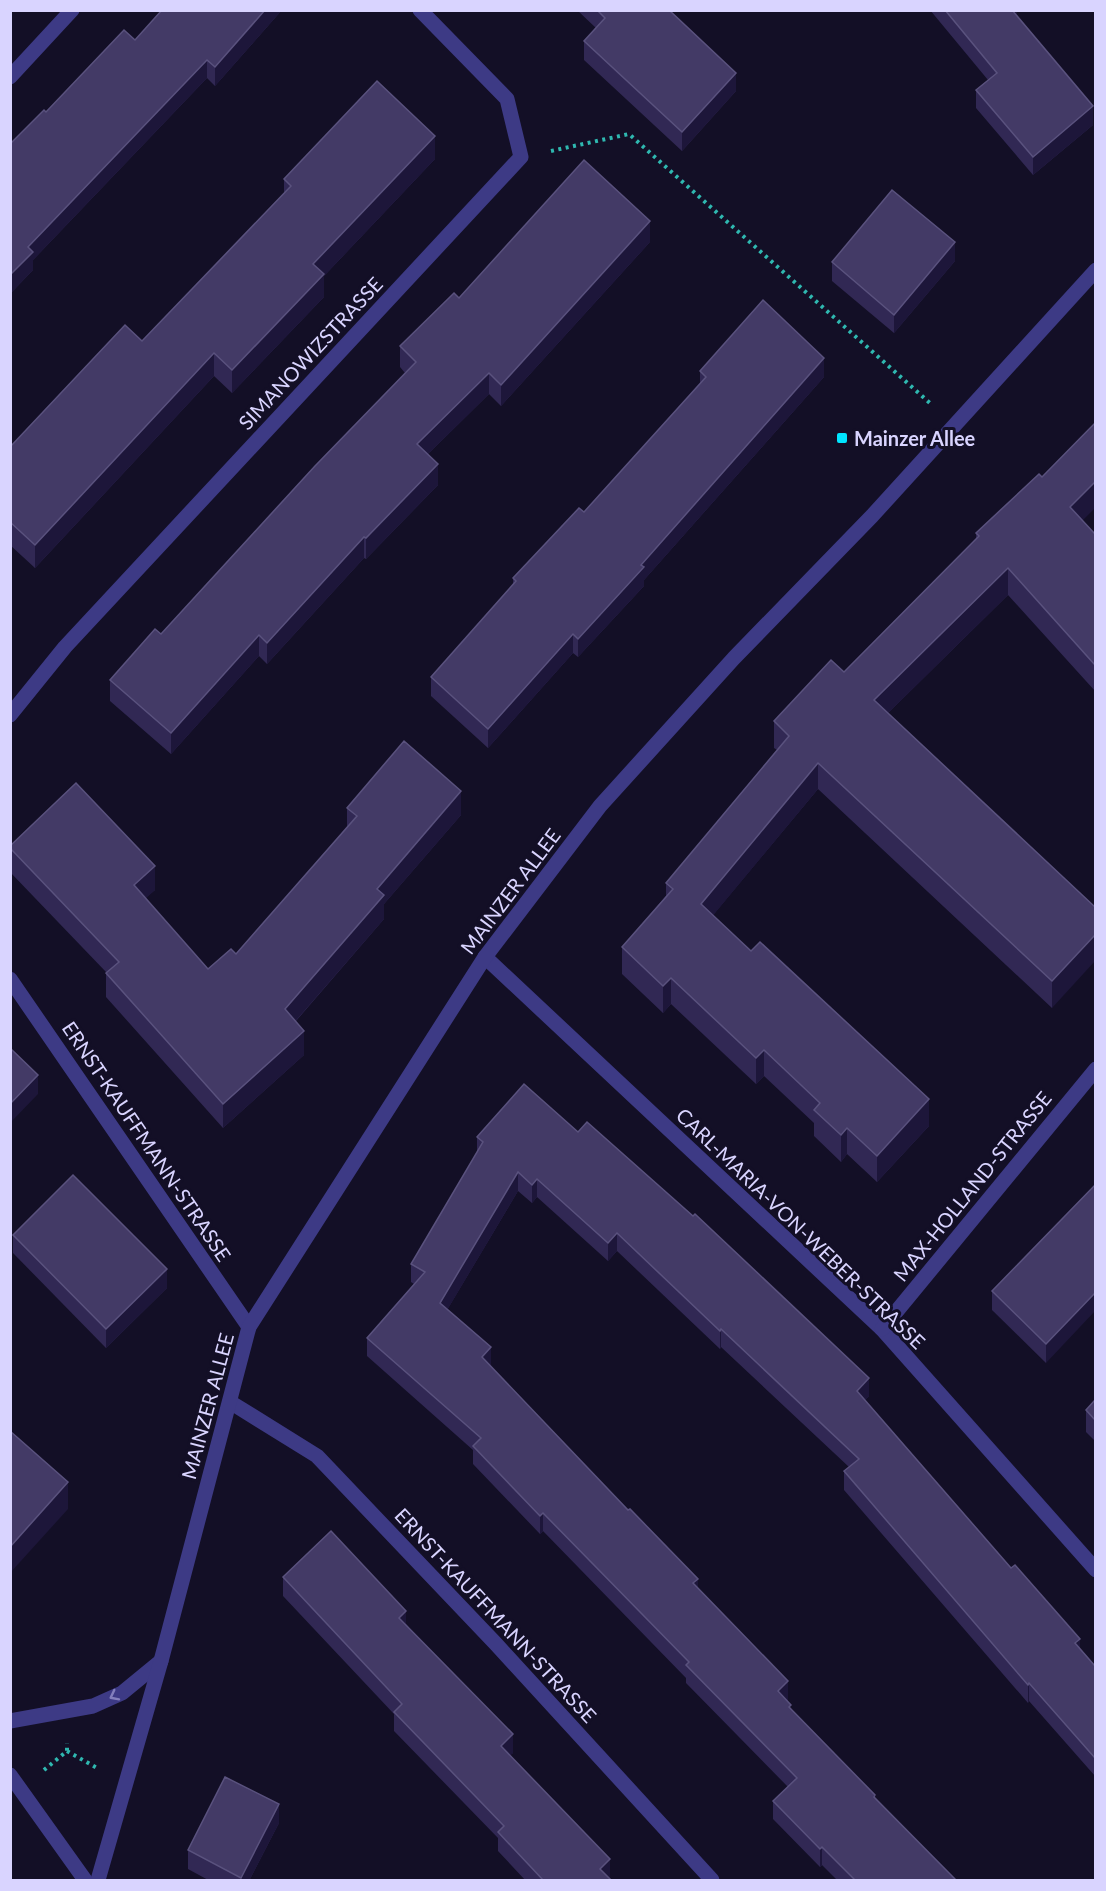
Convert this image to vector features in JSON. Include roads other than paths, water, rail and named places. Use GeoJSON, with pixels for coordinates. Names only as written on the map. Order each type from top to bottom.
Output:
{"type":"FeatureCollection","features":[{"type":"Feature","properties":{"kind":"street"},"geometry":{"type":"LineString","coordinates":[[10,77],[72,10]]}},
{"type":"Feature","properties":{"kind":"street","name":"SIMANOWIZSTRASSE"},"geometry":{"type":"LineString","coordinates":[[10,715],[65,647],[521,157],[507,99],[420,10]]}},
{"type":"Feature","properties":{"kind":"street","name":"MAINZER ALLEE"},"geometry":{"type":"LineString","coordinates":[[98,1881],[161,1661],[249,1327],[485,957],[600,806],[734,658],[872,516],[1095,270]]}},
{"type":"Feature","properties":{"kind":"street","name":"CARL-MARIA-VON-WEBER-STRASSE"},"geometry":{"type":"LineString","coordinates":[[485,957],[882,1329],[1095,1570]]}},
{"type":"Feature","properties":{"kind":"street","name":"ERNST-KAUFFMANN-STRASSE"},"geometry":{"type":"LineString","coordinates":[[10,980],[249,1327]]}},
{"type":"Feature","properties":{"kind":"street","name":"MAX-HOLLAND-STRASSE"},"geometry":{"type":"LineString","coordinates":[[882,1329],[1095,1069]]}},
{"type":"Feature","properties":{"kind":"street","name":"ERNST-KAUFFMANN-STRASSE"},"geometry":{"type":"LineString","coordinates":[[230,1402],[317,1456],[496,1644],[712,1881]]}},
{"type":"Feature","properties":{"kind":"street"},"geometry":{"type":"LineString","coordinates":[[10,1721],[93,1706],[122,1693],[161,1661]]}},
{"type":"Feature","properties":{"kind":"street"},"geometry":{"type":"LineString","coordinates":[[10,1775],[85,1881]]}},
{"type":"Feature","properties":{"kind":"place","name":"Mainzer Allee"},"geometry":{"type":"Point","coordinates":[842,438]}}]}
